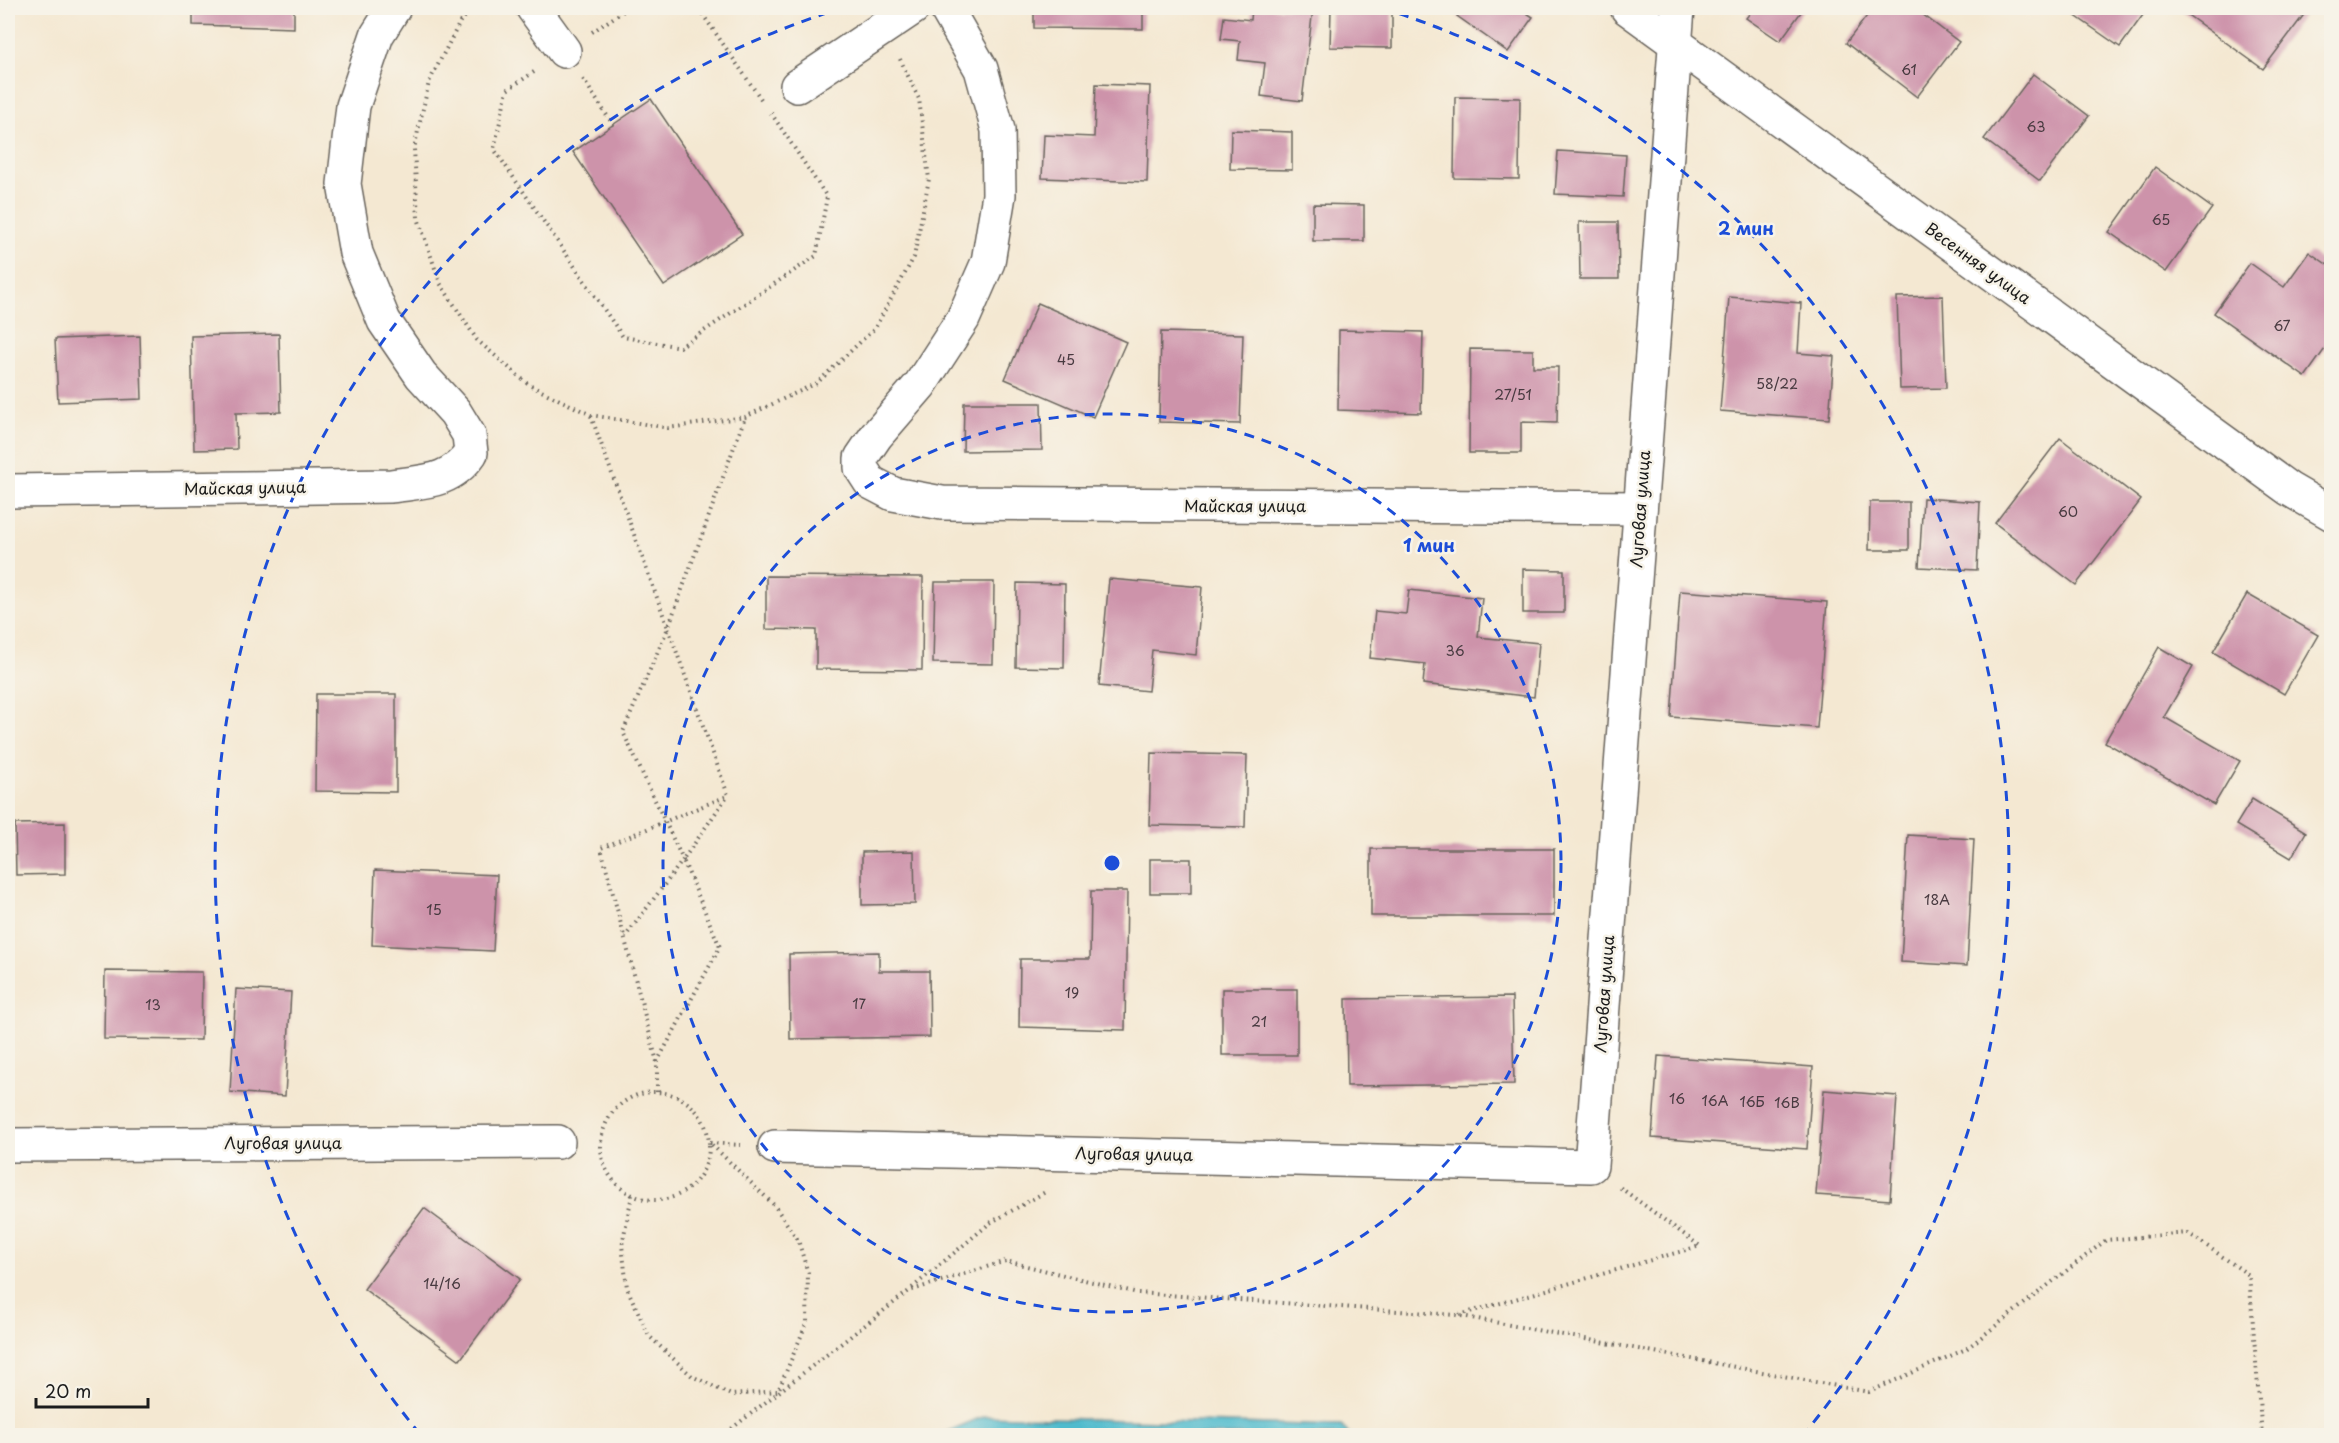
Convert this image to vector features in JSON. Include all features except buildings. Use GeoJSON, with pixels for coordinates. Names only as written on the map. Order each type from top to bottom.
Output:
{"type":"FeatureCollection","features":[{"type":"Feature","properties":{"kind":"street","name":"Майская улица"},"geometry":{"type":"LineString","coordinates":[[8,491],[391,486],[442,478],[462,466],[471,453],[469,435],[455,412],[421,375],[384,321],[356,253],[344,184],[353,106],[377,35],[394,8]]}},
{"type":"Feature","properties":{"kind":"street"},"geometry":{"type":"LineString","coordinates":[[533,8],[564,51]]}},
{"type":"Feature","properties":{"kind":"street"},"geometry":{"type":"LineString","coordinates":[[797,86],[913,8]]}},
{"type":"Feature","properties":{"kind":"street","name":"Майская улица"},"geometry":{"type":"LineString","coordinates":[[945,8],[981,69],[998,130],[999,195],[988,262],[963,319],[920,385],[861,458],[861,468],[870,482],[893,494],[942,503],[1641,508]]}},
{"type":"Feature","properties":{"kind":"street","name":"Весенняя улица"},"geometry":{"type":"LineString","coordinates":[[1627,8],[2289,489],[2331,514]]}},
{"type":"Feature","properties":{"kind":"street","name":"Луговая улица"},"geometry":{"type":"LineString","coordinates":[[775,1147],[1591,1166],[1678,8]]}},
{"type":"Feature","properties":{"kind":"street","name":"Луговая улица"},"geometry":{"type":"LineString","coordinates":[[8,1145],[558,1142]]}},
{"type":"Feature","properties":{"kind":"path"},"geometry":{"type":"LineString","coordinates":[[473,8],[460,22],[429,82],[414,149],[418,218],[440,283],[477,340],[529,385],[591,415],[668,428],[745,417],[817,382],[875,328],[914,257],[928,179],[919,99],[885,27]]}},
{"type":"Feature","properties":{"kind":"path"},"geometry":{"type":"LineString","coordinates":[[614,126],[564,51],[507,90],[494,149],[623,338],[680,347],[816,256],[827,198],[699,9],[693,8]]}},
{"type":"Feature","properties":{"kind":"path"},"geometry":{"type":"LineString","coordinates":[[591,415],[728,795]]}},
{"type":"Feature","properties":{"kind":"path"},"geometry":{"type":"LineString","coordinates":[[657,1062],[720,947],[683,860],[623,732],[668,628],[745,417]]}},
{"type":"Feature","properties":{"kind":"path"},"geometry":{"type":"LineString","coordinates":[[657,1092],[657,1062],[601,848],[728,795]]}},
{"type":"Feature","properties":{"kind":"path"},"geometry":{"type":"LineString","coordinates":[[625,937],[728,795]]}},
{"type":"Feature","properties":{"kind":"path"},"geometry":{"type":"LineString","coordinates":[[657,1092],[672,1095],[686,1102],[698,1113],[706,1127],[709,1143],[707,1161],[699,1178],[685,1191],[669,1198],[650,1200],[632,1196],[617,1185],[606,1170],[601,1152],[602,1133],[609,1116],[622,1102],[638,1094],[657,1092]]}},
{"type":"Feature","properties":{"kind":"path"},"geometry":{"type":"LineString","coordinates":[[709,1143],[774,1205],[798,1240],[808,1273],[807,1322],[778,1391]]}},
{"type":"Feature","properties":{"kind":"path"},"geometry":{"type":"LineString","coordinates":[[1456,1316],[1700,1246],[1591,1166]]}},
{"type":"Feature","properties":{"kind":"path"},"geometry":{"type":"LineString","coordinates":[[722,1436],[909,1291],[990,1223],[1051,1189]]}},
{"type":"Feature","properties":{"kind":"path"},"geometry":{"type":"LineString","coordinates":[[632,1196],[622,1245],[627,1288],[649,1336],[692,1376],[731,1395],[778,1391]]}},
{"type":"Feature","properties":{"kind":"path"},"geometry":{"type":"LineString","coordinates":[[909,1291],[1006,1262],[1138,1293],[1456,1316],[1869,1392],[1966,1349],[2106,1240],[2188,1233],[2249,1275],[2262,1436]]}},
{"type":"Feature","properties":{"kind":"water"},"geometry":{"type":"Polygon","coordinates":[[[984,1416],[1342,1426],[1350,1435],[939,1435],[984,1416]]]}}]}
